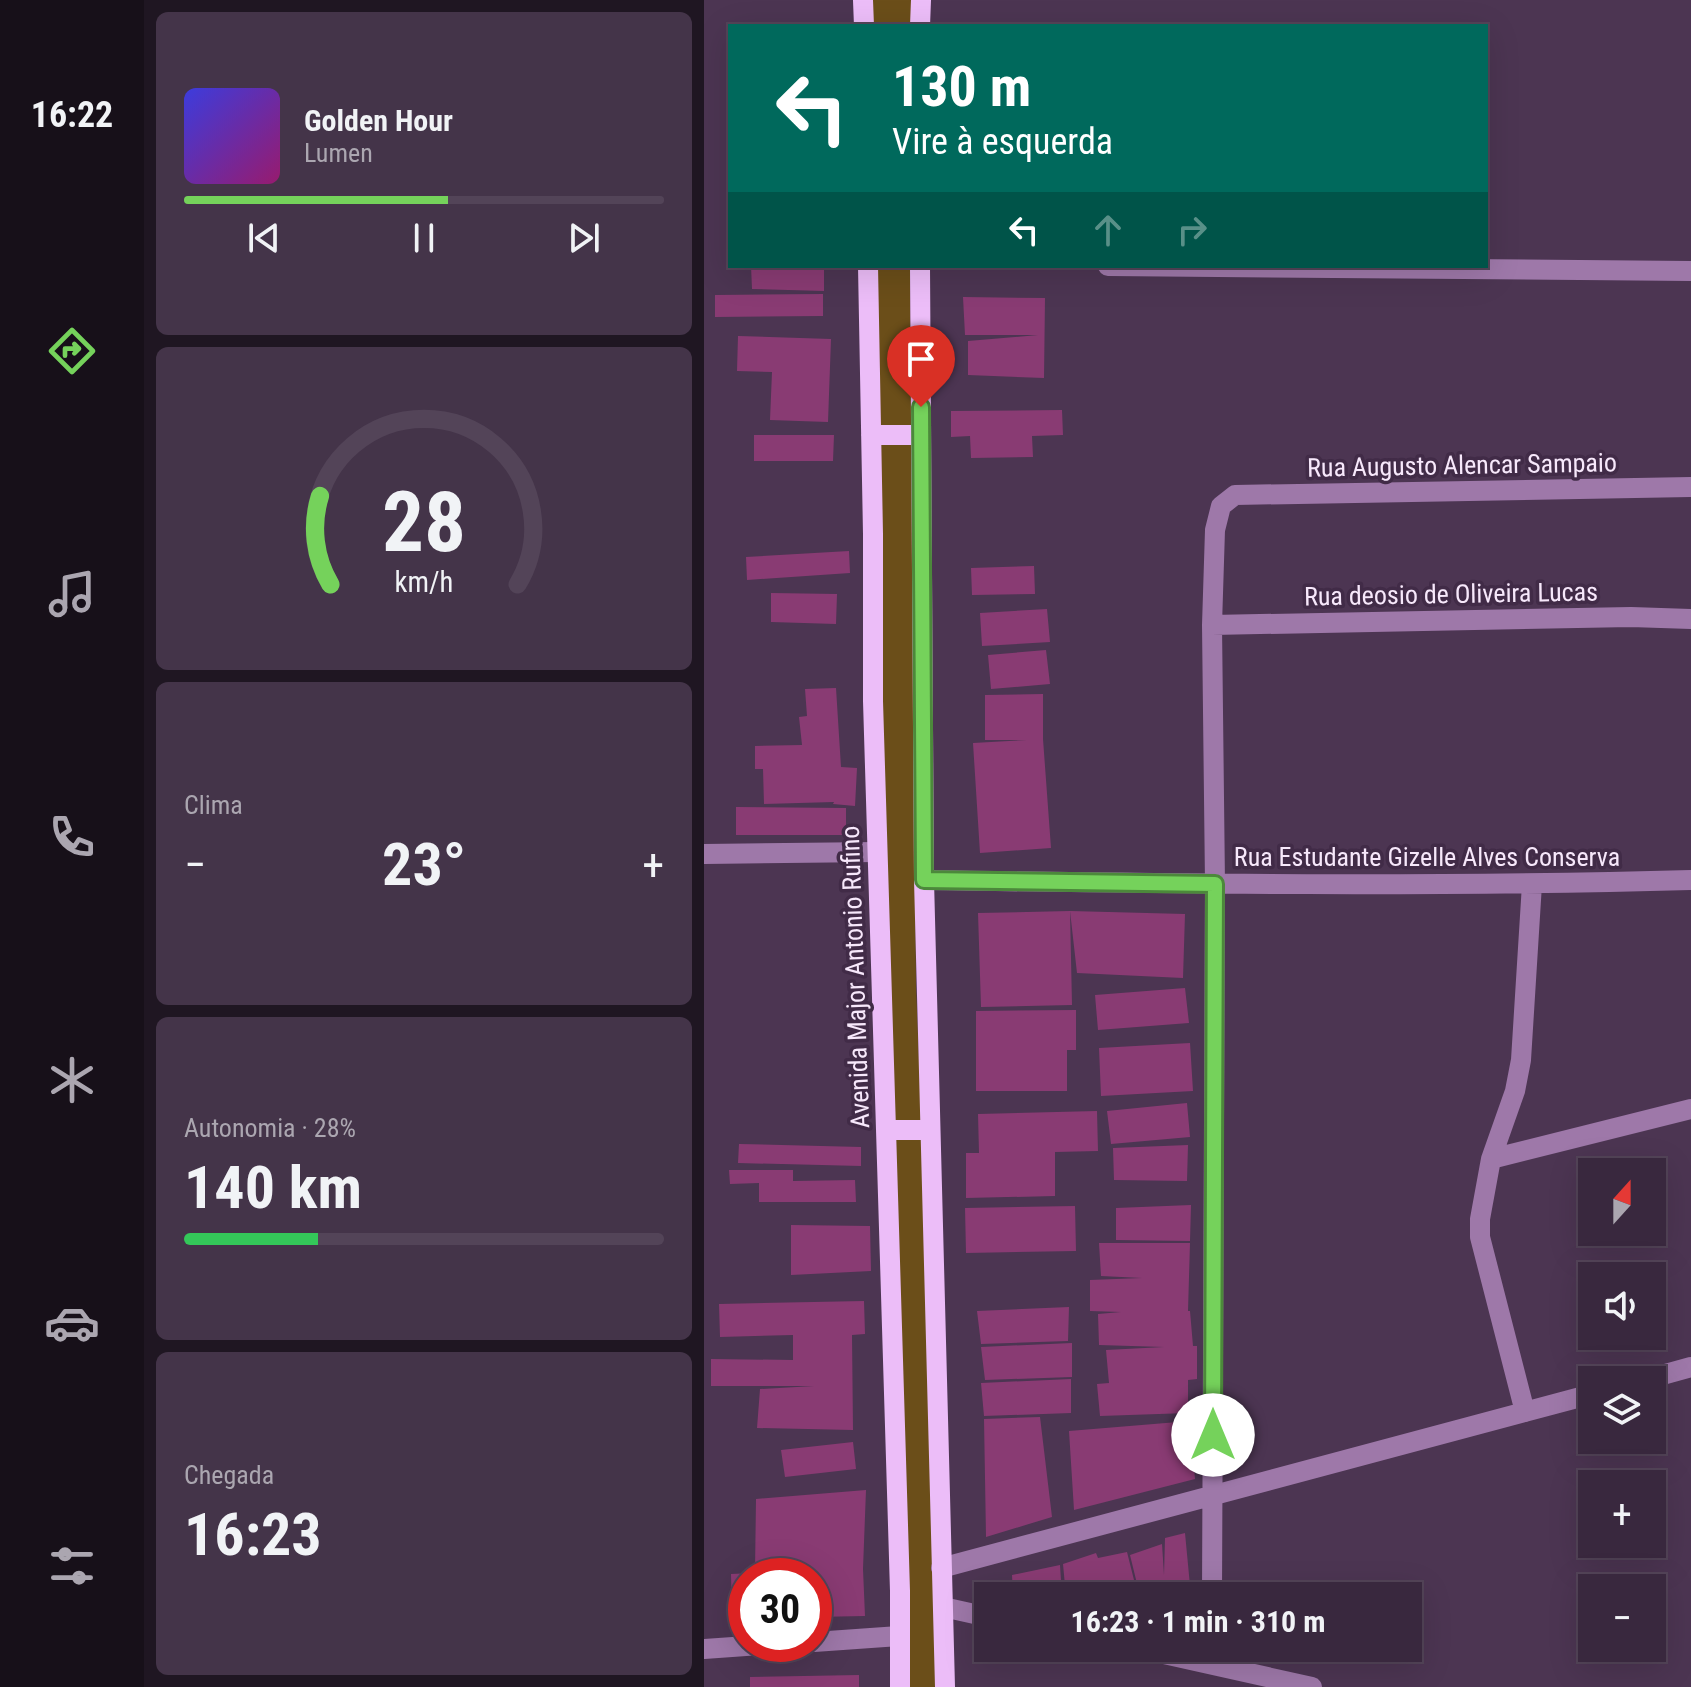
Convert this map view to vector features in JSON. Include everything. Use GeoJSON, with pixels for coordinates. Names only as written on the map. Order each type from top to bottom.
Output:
{"type":"FeatureCollection","features":[{"type":"Feature","properties":{"kind":"main road"},"geometry":{"type":"LineString","coordinates":[[863,0],[864,24]]}},
{"type":"Feature","properties":{"kind":"main road"},"geometry":{"type":"LineString","coordinates":[[920,24],[921,0]]}},
{"type":"Feature","properties":{"kind":"main road","name":"Avenida Major Antonio Rufino"},"geometry":{"type":"LineString","coordinates":[[868,268],[877,852],[900,1591],[900,1687]]}},
{"type":"Feature","properties":{"kind":"main road"},"geometry":{"type":"LineString","coordinates":[[920,268],[924,880],[945,1687]]}},
{"type":"Feature","properties":{"kind":"main road"},"geometry":{"type":"LineString","coordinates":[[871,435],[921,435]]}},
{"type":"Feature","properties":{"kind":"main road"},"geometry":{"type":"LineString","coordinates":[[886,1130],[930,1130]]}},
{"type":"Feature","properties":{"kind":"street"},"geometry":{"type":"LineString","coordinates":[[1341,268],[1691,271]]}},
{"type":"Feature","properties":{"kind":"street","name":"Rua Augusto Alencar Sampaio"},"geometry":{"type":"LineString","coordinates":[[1212,625],[1215,530],[1221,506],[1235,495],[1691,487]]}},
{"type":"Feature","properties":{"kind":"street","name":"Rua deosio de Oliveira Lucas"},"geometry":{"type":"LineString","coordinates":[[1212,625],[1631,617],[1691,619]]}},
{"type":"Feature","properties":{"kind":"street"},"geometry":{"type":"LineString","coordinates":[[1212,625],[1215,884],[1212,1582]]}},
{"type":"Feature","properties":{"kind":"street"},"geometry":{"type":"LineString","coordinates":[[704,854],[877,852]]}},
{"type":"Feature","properties":{"kind":"street","name":"Rua Estudante Gizelle Alves Conserva"},"geometry":{"type":"LineString","coordinates":[[924,880],[1215,884],[1532,884],[1691,880]]}},
{"type":"Feature","properties":{"kind":"street"},"geometry":{"type":"LineString","coordinates":[[1525,1412],[1480,1237],[1480,1219],[1491,1159],[1515,1091],[1521,1060],[1532,884]]}},
{"type":"Feature","properties":{"kind":"street"},"geometry":{"type":"LineString","coordinates":[[1491,1159],[1691,1109]]}},
{"type":"Feature","properties":{"kind":"street"},"geometry":{"type":"LineString","coordinates":[[1666,1374],[1691,1367]]}},
{"type":"Feature","properties":{"kind":"street"},"geometry":{"type":"LineString","coordinates":[[941,1568],[1578,1398]]}},
{"type":"Feature","properties":{"kind":"street"},"geometry":{"type":"LineString","coordinates":[[943,1607],[974,1614]]}},
{"type":"Feature","properties":{"kind":"street"},"geometry":{"type":"LineString","coordinates":[[832,1641],[899,1636]]}},
{"type":"Feature","properties":{"kind":"street"},"geometry":{"type":"LineString","coordinates":[[704,1649],[728,1647]]}},
{"type":"Feature","properties":{"kind":"street"},"geometry":{"type":"LineString","coordinates":[[1231,1662],[1312,1687]]}},
{"type":"Feature","properties":{"kind":"shaded area"},"geometry":{"type":"Polygon","coordinates":[[[870,0],[914,0],[913,24],[870,24],[870,0]]]}},
{"type":"Feature","properties":{"kind":"shaded area"},"geometry":{"type":"Polygon","coordinates":[[[875,268],[910,268],[916,987],[930,1332],[937,1687],[899,1687],[875,268]]]}},
{"type":"Feature","properties":{"kind":"building"},"geometry":{"type":"Polygon","coordinates":[[[751,268],[824,268],[824,291],[752,289],[751,268]]]}},
{"type":"Feature","properties":{"kind":"building"},"geometry":{"type":"Polygon","coordinates":[[[823,294],[823,316],[715,317],[715,295],[823,294]]]}},
{"type":"Feature","properties":{"kind":"building"},"geometry":{"type":"Polygon","coordinates":[[[963,297],[1045,298],[1044,378],[968,375],[968,341],[1038,335],[965,335],[963,297]]]}},
{"type":"Feature","properties":{"kind":"building"},"geometry":{"type":"Polygon","coordinates":[[[738,336],[831,339],[828,422],[770,420],[772,372],[737,371],[738,336]]]}},
{"type":"Feature","properties":{"kind":"building"},"geometry":{"type":"Polygon","coordinates":[[[1062,410],[1063,435],[1032,436],[1033,457],[971,458],[970,436],[951,437],[951,411],[1062,410]]]}},
{"type":"Feature","properties":{"kind":"building"},"geometry":{"type":"Polygon","coordinates":[[[754,435],[834,435],[833,461],[754,461],[754,435]]]}},
{"type":"Feature","properties":{"kind":"building"},"geometry":{"type":"Polygon","coordinates":[[[849,551],[850,573],[747,580],[746,557],[849,551]]]}},
{"type":"Feature","properties":{"kind":"building"},"geometry":{"type":"Polygon","coordinates":[[[1034,566],[1035,594],[972,595],[971,568],[1034,566]]]}},
{"type":"Feature","properties":{"kind":"building"},"geometry":{"type":"Polygon","coordinates":[[[771,593],[837,594],[836,624],[771,622],[771,593]]]}},
{"type":"Feature","properties":{"kind":"building"},"geometry":{"type":"Polygon","coordinates":[[[1047,609],[1050,642],[982,646],[980,613],[1047,609]]]}},
{"type":"Feature","properties":{"kind":"building"},"geometry":{"type":"Polygon","coordinates":[[[1046,650],[1050,684],[991,689],[988,655],[1046,650]]]}},
{"type":"Feature","properties":{"kind":"building"},"geometry":{"type":"Polygon","coordinates":[[[836,688],[841,767],[857,768],[855,806],[834,802],[764,804],[763,769],[755,769],[755,746],[802,745],[799,717],[807,716],[805,689],[836,688]]]}},
{"type":"Feature","properties":{"kind":"building"},"geometry":{"type":"Polygon","coordinates":[[[1043,694],[1051,848],[980,853],[973,743],[1027,740],[985,740],[985,695],[1043,694]]]}},
{"type":"Feature","properties":{"kind":"building"},"geometry":{"type":"Polygon","coordinates":[[[736,807],[846,808],[846,835],[736,835],[736,807]]]}},
{"type":"Feature","properties":{"kind":"building"},"geometry":{"type":"Polygon","coordinates":[[[1070,911],[1185,914],[1183,978],[1077,973],[1070,911]]]}},
{"type":"Feature","properties":{"kind":"building"},"geometry":{"type":"Polygon","coordinates":[[[1070,911],[1072,1005],[981,1007],[978,913],[1070,911]]]}},
{"type":"Feature","properties":{"kind":"building"},"geometry":{"type":"Polygon","coordinates":[[[1185,988],[1189,1023],[1098,1030],[1095,995],[1185,988]]]}},
{"type":"Feature","properties":{"kind":"building"},"geometry":{"type":"Polygon","coordinates":[[[1076,1010],[1076,1050],[1067,1050],[1067,1091],[976,1091],[976,1011],[1076,1010]]]}},
{"type":"Feature","properties":{"kind":"building"},"geometry":{"type":"Polygon","coordinates":[[[1190,1043],[1193,1091],[1101,1096],[1099,1048],[1190,1043]]]}},
{"type":"Feature","properties":{"kind":"building"},"geometry":{"type":"Polygon","coordinates":[[[1187,1103],[1190,1137],[1111,1144],[1107,1111],[1187,1103]]]}},
{"type":"Feature","properties":{"kind":"building"},"geometry":{"type":"Polygon","coordinates":[[[1097,1111],[1098,1151],[1055,1152],[1055,1196],[966,1198],[966,1153],[979,1153],[978,1114],[1097,1111]]]}},
{"type":"Feature","properties":{"kind":"building"},"geometry":{"type":"Polygon","coordinates":[[[739,1144],[861,1147],[861,1166],[738,1163],[739,1144]]]}},
{"type":"Feature","properties":{"kind":"building"},"geometry":{"type":"Polygon","coordinates":[[[1188,1145],[1187,1181],[1114,1180],[1113,1148],[1188,1145]]]}},
{"type":"Feature","properties":{"kind":"building"},"geometry":{"type":"Polygon","coordinates":[[[729,1170],[793,1170],[793,1181],[855,1180],[856,1202],[759,1202],[759,1183],[730,1184],[729,1170]]]}},
{"type":"Feature","properties":{"kind":"building"},"geometry":{"type":"Polygon","coordinates":[[[1191,1205],[1190,1241],[1116,1240],[1116,1208],[1191,1205]]]}},
{"type":"Feature","properties":{"kind":"building"},"geometry":{"type":"Polygon","coordinates":[[[1075,1206],[1076,1251],[966,1253],[965,1208],[1075,1206]]]}},
{"type":"Feature","properties":{"kind":"building"},"geometry":{"type":"Polygon","coordinates":[[[791,1225],[870,1226],[871,1271],[791,1275],[791,1225]]]}},
{"type":"Feature","properties":{"kind":"building"},"geometry":{"type":"Polygon","coordinates":[[[1099,1243],[1190,1243],[1188,1311],[1193,1346],[1197,1346],[1197,1379],[1188,1380],[1188,1413],[1100,1416],[1097,1384],[1109,1383],[1106,1350],[1164,1347],[1099,1345],[1098,1314],[1121,1312],[1090,1311],[1090,1280],[1142,1278],[1101,1276],[1099,1243]]]}},
{"type":"Feature","properties":{"kind":"building"},"geometry":{"type":"Polygon","coordinates":[[[864,1301],[865,1334],[852,1335],[853,1430],[757,1428],[760,1389],[814,1386],[711,1386],[711,1359],[793,1360],[793,1335],[720,1337],[719,1304],[864,1301]]]}},
{"type":"Feature","properties":{"kind":"building"},"geometry":{"type":"Polygon","coordinates":[[[1069,1307],[1068,1341],[981,1344],[977,1311],[1069,1307]]]}},
{"type":"Feature","properties":{"kind":"building"},"geometry":{"type":"Polygon","coordinates":[[[1072,1343],[1072,1377],[985,1380],[981,1347],[1072,1343]]]}},
{"type":"Feature","properties":{"kind":"building"},"geometry":{"type":"Polygon","coordinates":[[[1071,1379],[1071,1413],[984,1416],[981,1383],[1071,1379]]]}},
{"type":"Feature","properties":{"kind":"building"},"geometry":{"type":"Polygon","coordinates":[[[1040,1417],[1052,1517],[986,1537],[984,1419],[1040,1417]]]}},
{"type":"Feature","properties":{"kind":"building"},"geometry":{"type":"Polygon","coordinates":[[[1190,1421],[1195,1479],[1074,1510],[1069,1431],[1190,1421]]]}},
{"type":"Feature","properties":{"kind":"building"},"geometry":{"type":"Polygon","coordinates":[[[853,1442],[856,1469],[785,1477],[781,1450],[853,1442]]]}},
{"type":"Feature","properties":{"kind":"building"},"geometry":{"type":"Polygon","coordinates":[[[866,1490],[865,1616],[832,1617],[832,1558],[755,1558],[756,1499],[866,1490]]]}},
{"type":"Feature","properties":{"kind":"building"},"geometry":{"type":"Polygon","coordinates":[[[1185,1533],[1190,1582],[1137,1582],[1130,1555],[1162,1544],[1164,1575],[1165,1538],[1185,1533]]]}},
{"type":"Feature","properties":{"kind":"building"},"geometry":{"type":"Polygon","coordinates":[[[1127,1552],[1134,1582],[1065,1582],[1063,1564],[1096,1553],[1098,1558],[1127,1552]]]}},
{"type":"Feature","properties":{"kind":"building"},"geometry":{"type":"Polygon","coordinates":[[[1060,1565],[1061,1582],[1012,1582],[1012,1575],[1060,1565]]]}},
{"type":"Feature","properties":{"kind":"building"},"geometry":{"type":"Polygon","coordinates":[[[859,1675],[859,1687],[750,1687],[750,1677],[859,1675]]]}},
{"type":"Feature","properties":{"kind":"route"},"geometry":{"type":"LineString","coordinates":[[921,407],[924,880],[1215,884],[1213,1435]]}}]}
